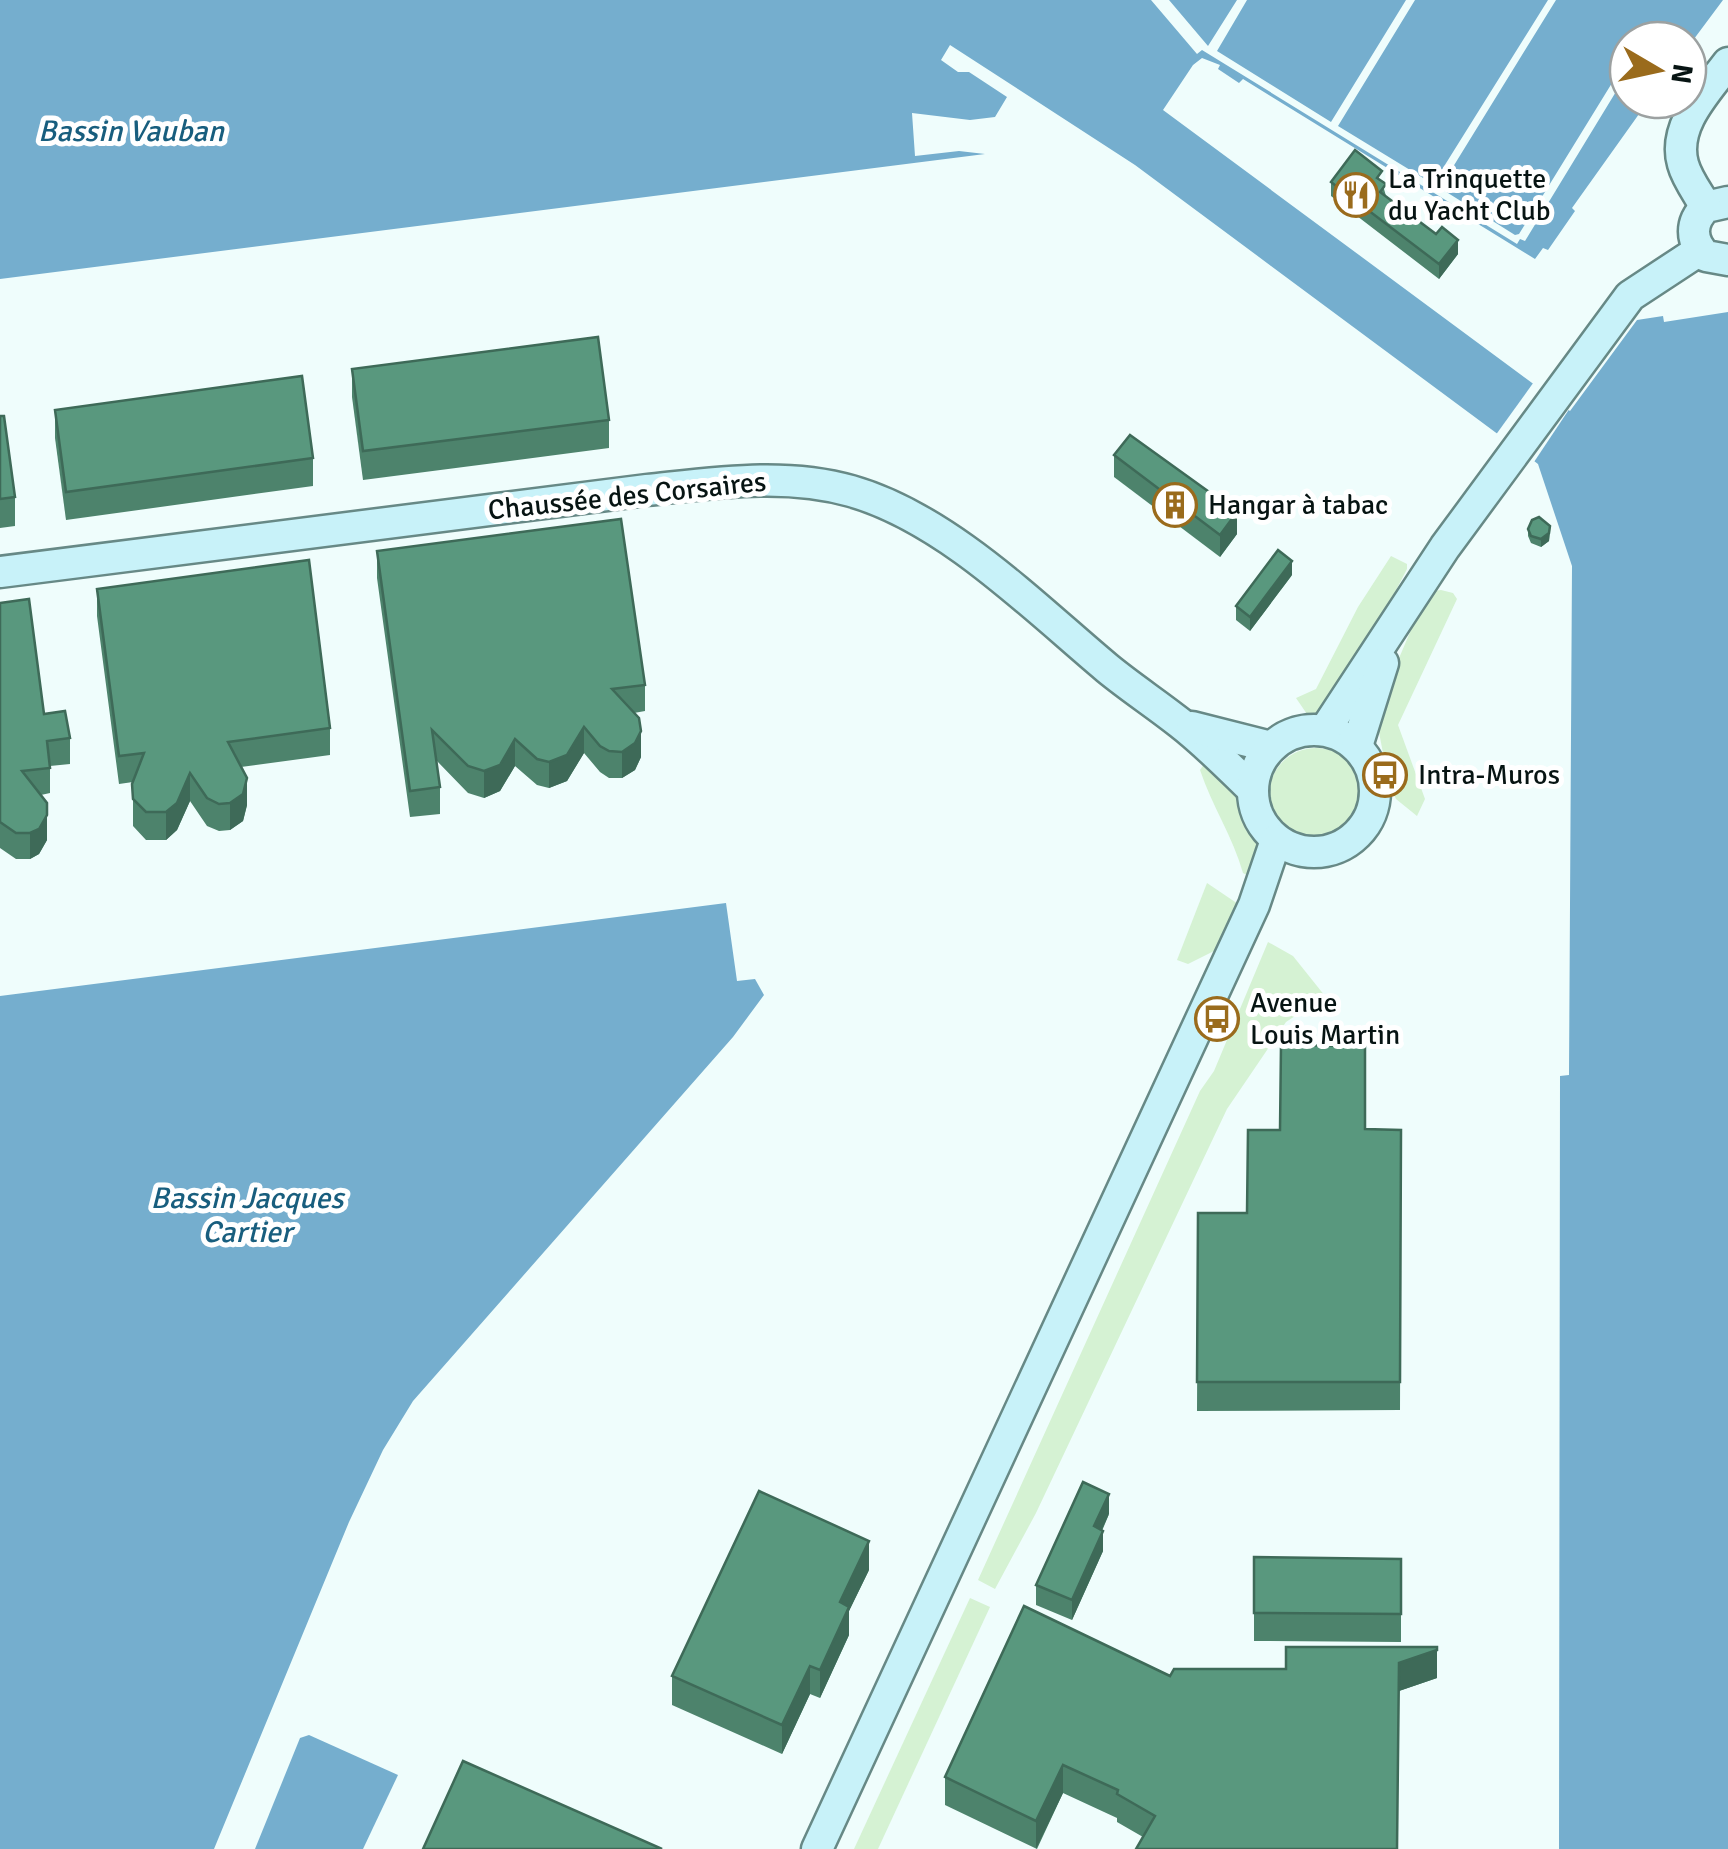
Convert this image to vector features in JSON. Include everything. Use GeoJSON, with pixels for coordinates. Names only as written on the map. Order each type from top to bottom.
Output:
{"type":"FeatureCollection","features":[{"type":"Feature","properties":{"kind":"street"},"geometry":{"type":"LineString","coordinates":[[1325,730],[1445,547],[1630,296],[1714,255],[1694,232],[1695,222],[1717,205],[1684,168],[1680,150],[1690,115],[1728,63]]}},
{"type":"Feature","properties":{"kind":"street","name":"Chaussée des Corsaires"},"geometry":{"type":"LineString","coordinates":[[0,572],[647,490],[729,482],[816,484],[881,502],[952,543],[1181,724],[1253,790]]}},
{"type":"Feature","properties":{"kind":"street"},"geometry":{"type":"LineString","coordinates":[[1357,746],[1388,638]]}},
{"type":"Feature","properties":{"kind":"street","name":"Chaussée des Corsaires"},"geometry":{"type":"LineString","coordinates":[[1181,724],[1271,747]]}},
{"type":"Feature","properties":{"kind":"street"},"geometry":{"type":"LineString","coordinates":[[1325,730],[1357,746],[1376,782],[1376,802],[1362,830],[1350,842],[1318,853],[1301,852],[1276,840],[1258,818],[1253,790],[1255,774],[1271,747],[1298,732],[1325,730]]}},
{"type":"Feature","properties":{"kind":"street"},"geometry":{"type":"LineString","coordinates":[[817,1849],[1254,905],[1276,840]]}},
{"type":"Feature","properties":{"kind":"green space"},"geometry":{"type":"Polygon","coordinates":[[[1391,556],[1407,564],[1407,569],[1337,704],[1309,717],[1296,698],[1316,689],[1358,607],[1391,556]]]}},
{"type":"Feature","properties":{"kind":"green space"},"geometry":{"type":"Polygon","coordinates":[[[1427,592],[1453,593],[1457,599],[1398,725],[1425,799],[1417,816],[1396,799],[1389,784],[1377,722],[1427,592]]]}},
{"type":"Feature","properties":{"kind":"green space"},"geometry":{"type":"Polygon","coordinates":[[[1316,748],[1334,751],[1349,762],[1360,777],[1360,813],[1349,828],[1334,839],[1316,842],[1298,839],[1283,828],[1272,813],[1269,795],[1272,777],[1283,762],[1298,751],[1316,748]]]}},
{"type":"Feature","properties":{"kind":"green space"},"geometry":{"type":"Polygon","coordinates":[[[1207,760],[1236,794],[1245,823],[1258,845],[1260,864],[1256,880],[1243,873],[1205,783],[1200,770],[1207,760]]]}},
{"type":"Feature","properties":{"kind":"green space"},"geometry":{"type":"Polygon","coordinates":[[[1207,883],[1241,906],[1224,946],[1188,964],[1177,960],[1207,883]]]}},
{"type":"Feature","properties":{"kind":"green space"},"geometry":{"type":"Polygon","coordinates":[[[1268,942],[1293,956],[1325,996],[1286,1022],[1227,1109],[1036,1513],[995,1589],[978,1580],[1200,1091],[1214,1071],[1268,942]]]}},
{"type":"Feature","properties":{"kind":"green space"},"geometry":{"type":"Polygon","coordinates":[[[970,1598],[990,1607],[878,1849],[854,1849],[970,1598]]]}},
{"type":"Feature","properties":{"kind":"water","name":"Bassin Vauban"},"geometry":{"type":"Polygon","coordinates":[[[0,0],[1723,0],[1708,20],[1608,20],[1608,120],[1635,120],[1572,208],[1575,211],[1548,250],[1543,248],[1535,259],[1243,79],[1239,83],[1218,69],[1220,65],[1202,58],[1193,65],[1163,110],[1570,411],[1637,320],[1663,316],[1664,322],[1728,312],[1728,1849],[1559,1849],[1560,1076],[1569,1075],[1572,566],[1538,464],[1135,165],[950,45],[941,60],[958,72],[969,72],[1007,97],[995,117],[970,120],[912,113],[915,156],[959,151],[985,154],[0,279],[0,0]]]}},
{"type":"Feature","properties":{"kind":"water","name":"Bassin Jacques Cartier"},"geometry":{"type":"Polygon","coordinates":[[[726,903],[737,981],[755,979],[764,995],[733,1037],[413,1401],[383,1450],[349,1522],[214,1849],[0,1849],[0,996],[726,903]]]}},
{"type":"Feature","properties":{"kind":"water"},"geometry":{"type":"Polygon","coordinates":[[[309,1735],[398,1775],[363,1849],[255,1849],[300,1738],[309,1735]]]}},
{"type":"Feature","properties":{"kind":"pier"},"geometry":{"type":"Polygon","coordinates":[[[1151,0],[1169,0],[1208,46],[1237,0],[1247,0],[1217,51],[1331,122],[1406,0],[1415,0],[1338,126],[1433,184],[1548,0],[1556,0],[1440,188],[1515,235],[1608,89],[1608,105],[1525,241],[1520,239],[1517,244],[1202,50],[1197,54],[1151,0]]]}},
{"type":"Feature","properties":{"kind":"pier"},"geometry":{"type":"Polygon","coordinates":[[[1536,379],[1572,405],[1532,465],[1495,436],[1536,379]]]}},
{"type":"Feature","properties":{"kind":"building"},"geometry":{"type":"Polygon","coordinates":[[[1355,150],[1382,171],[1377,178],[1386,184],[1380,192],[1436,234],[1442,227],[1458,240],[1439,264],[1331,182],[1355,150]]]}},
{"type":"Feature","properties":{"kind":"building"},"geometry":{"type":"Polygon","coordinates":[[[598,337],[609,420],[363,451],[352,369],[598,337]]]}},
{"type":"Feature","properties":{"kind":"building"},"geometry":{"type":"Polygon","coordinates":[[[302,376],[313,458],[66,492],[55,410],[302,376]]]}},
{"type":"Feature","properties":{"kind":"building"},"geometry":{"type":"Polygon","coordinates":[[[0,416],[4,416],[15,497],[0,499],[0,416]]]}},
{"type":"Feature","properties":{"kind":"building"},"geometry":{"type":"Polygon","coordinates":[[[1130,435],[1237,512],[1220,535],[1114,455],[1130,435]]]}},
{"type":"Feature","properties":{"kind":"building"},"geometry":{"type":"Polygon","coordinates":[[[1539,517],[1550,526],[1549,533],[1541,539],[1531,536],[1528,529],[1532,520],[1539,517]]]}},
{"type":"Feature","properties":{"kind":"building"},"geometry":{"type":"Polygon","coordinates":[[[621,519],[645,685],[612,689],[639,718],[641,731],[635,743],[622,752],[609,751],[584,727],[567,755],[549,762],[537,759],[515,739],[500,765],[484,771],[468,766],[432,730],[440,787],[410,791],[377,551],[621,519]]]}},
{"type":"Feature","properties":{"kind":"building"},"geometry":{"type":"Polygon","coordinates":[[[1278,550],[1292,561],[1250,617],[1236,606],[1278,550]]]}},
{"type":"Feature","properties":{"kind":"building"},"geometry":{"type":"Polygon","coordinates":[[[309,560],[330,728],[228,742],[247,778],[243,794],[230,803],[219,804],[207,798],[190,773],[177,803],[166,812],[146,812],[133,799],[132,784],[144,753],[119,756],[97,589],[309,560]]]}},
{"type":"Feature","properties":{"kind":"building"},"geometry":{"type":"Polygon","coordinates":[[[29,599],[44,714],[65,711],[70,738],[47,741],[50,768],[22,771],[47,803],[47,815],[39,829],[16,833],[0,822],[0,603],[29,599]]]}},
{"type":"Feature","properties":{"kind":"building"},"geometry":{"type":"Polygon","coordinates":[[[1281,1045],[1365,1046],[1365,1129],[1401,1130],[1400,1382],[1197,1382],[1198,1213],[1247,1213],[1248,1130],[1280,1130],[1281,1045]]]}},
{"type":"Feature","properties":{"kind":"building"},"geometry":{"type":"Polygon","coordinates":[[[1083,1482],[1109,1494],[1094,1526],[1103,1531],[1072,1600],[1036,1585],[1083,1482]]]}},
{"type":"Feature","properties":{"kind":"building"},"geometry":{"type":"Polygon","coordinates":[[[759,1491],[869,1541],[840,1602],[849,1607],[820,1670],[810,1666],[782,1725],[672,1676],[759,1491]]]}},
{"type":"Feature","properties":{"kind":"building"},"geometry":{"type":"Polygon","coordinates":[[[1254,1557],[1401,1559],[1401,1614],[1254,1613],[1254,1557]]]}},
{"type":"Feature","properties":{"kind":"building"},"geometry":{"type":"Polygon","coordinates":[[[1024,1606],[1170,1676],[1174,1669],[1286,1669],[1286,1647],[1437,1647],[1399,1663],[1397,1849],[1136,1849],[1155,1816],[1117,1794],[1118,1790],[1063,1765],[1036,1821],[945,1777],[1024,1606]]]}},
{"type":"Feature","properties":{"kind":"building"},"geometry":{"type":"Polygon","coordinates":[[[463,1761],[662,1849],[423,1849],[463,1761]]]}},
{"type":"Feature","properties":{"kind":"place","name":"La Trinquette du Yacht Club"},"geometry":{"type":"Point","coordinates":[1356,195]}},
{"type":"Feature","properties":{"kind":"place","name":"Hangar à tabac"},"geometry":{"type":"Point","coordinates":[1175,505]}},
{"type":"Feature","properties":{"kind":"place","name":"Intra-Muros"},"geometry":{"type":"Point","coordinates":[1385,775]}},
{"type":"Feature","properties":{"kind":"place","name":"Avenue Louis Martin"},"geometry":{"type":"Point","coordinates":[1217,1019]}}]}
